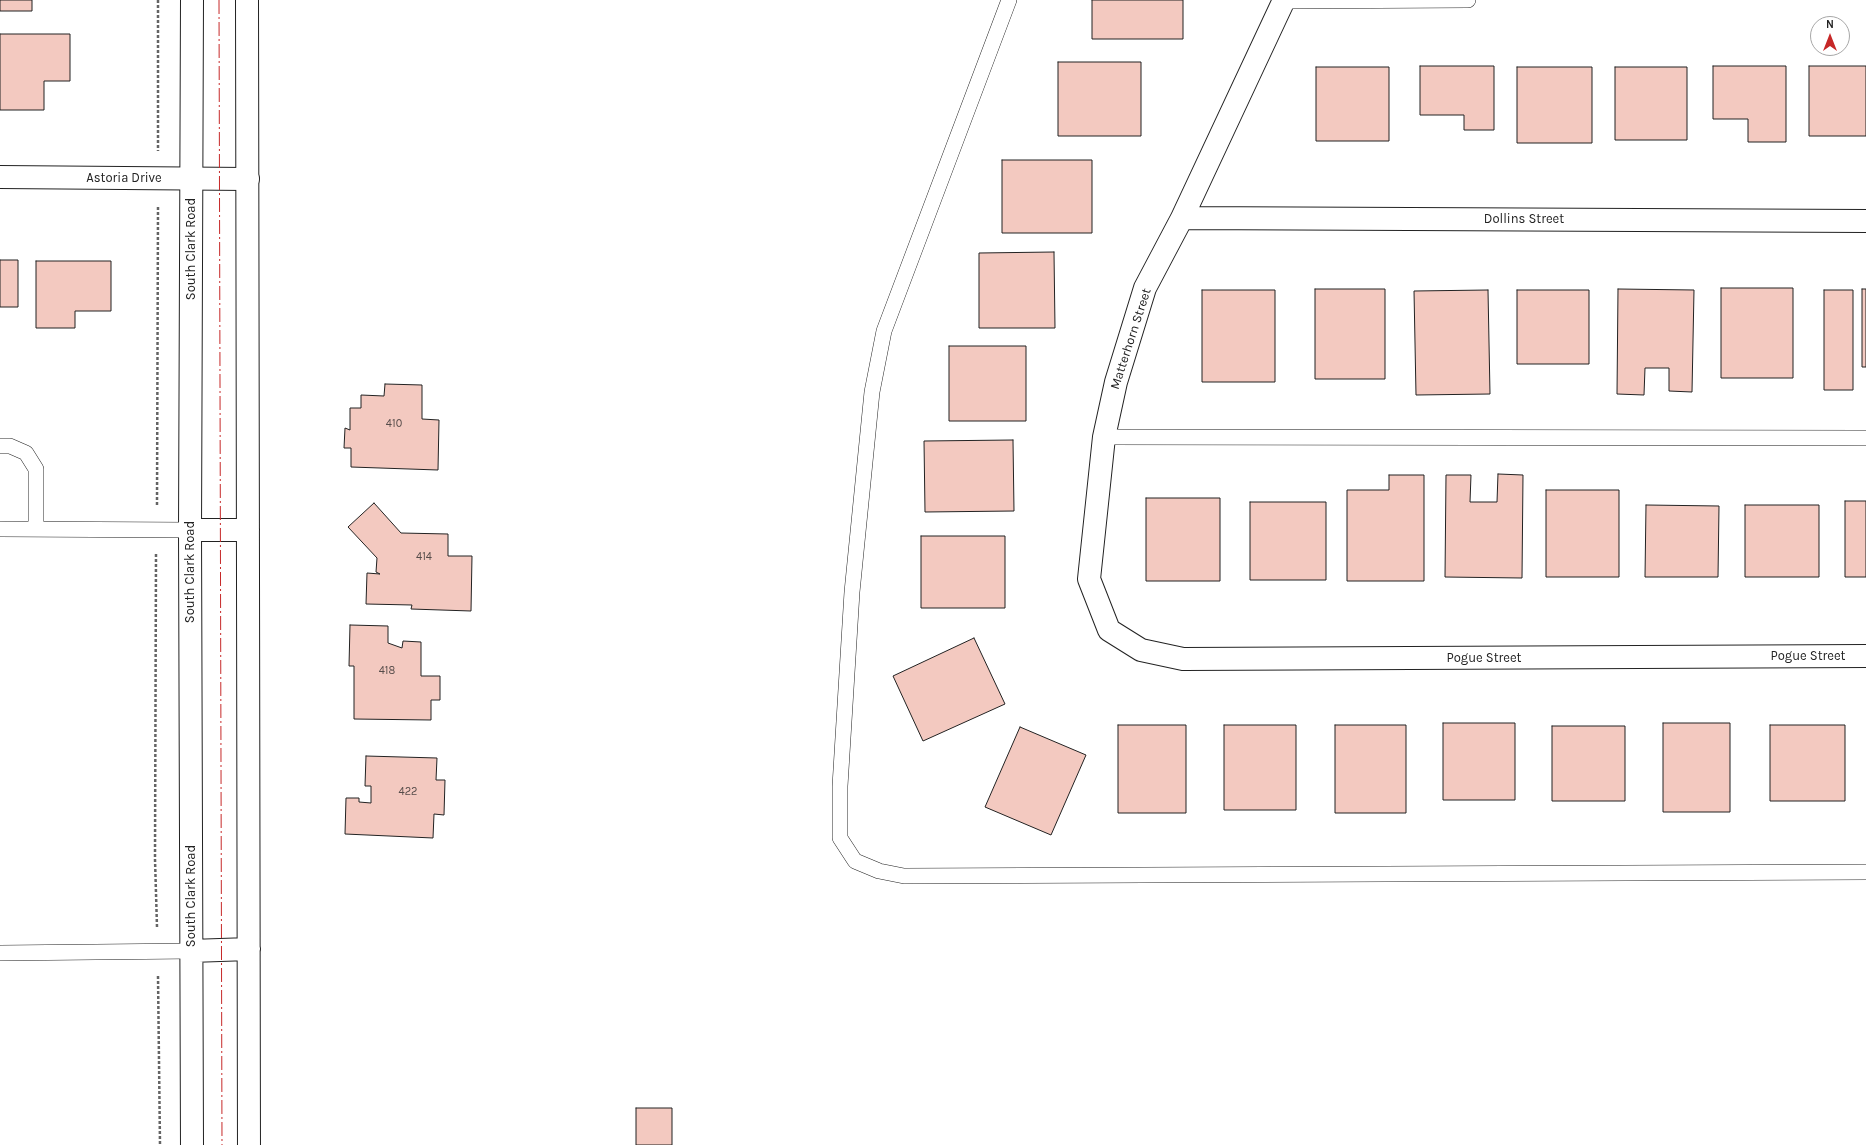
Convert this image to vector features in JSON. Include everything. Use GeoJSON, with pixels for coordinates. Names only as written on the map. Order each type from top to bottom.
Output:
{"type":"FeatureCollection","features":[{"type":"Feature","properties":{"kind":"main road","name":"South Clark Road"},"geometry":{"type":"LineString","coordinates":[[192,0],[190,530],[192,1145]]}},
{"type":"Feature","properties":{"kind":"main road"},"geometry":{"type":"LineString","coordinates":[[247,0],[249,1145]]}},
{"type":"Feature","properties":{"kind":"main road","name":"Matterhorn Street"},"geometry":{"type":"LineString","coordinates":[[1109,630],[1089,579],[1104,437],[1116,382],[1145,288],[1182,218],[1284,0]]}},
{"type":"Feature","properties":{"kind":"main road","name":"Astoria Drive"},"geometry":{"type":"LineString","coordinates":[[0,177],[248,179]]}},
{"type":"Feature","properties":{"kind":"main road","name":"Dollins Street"},"geometry":{"type":"LineString","coordinates":[[1182,218],[1866,221]]}},
{"type":"Feature","properties":{"kind":"main road"},"geometry":{"type":"LineString","coordinates":[[190,530],[248,530]]}},
{"type":"Feature","properties":{"kind":"main road","name":"Pogue Street"},"geometry":{"type":"LineString","coordinates":[[1109,630],[1141,650],[1183,659],[1866,656]]}},
{"type":"Feature","properties":{"kind":"main road"},"geometry":{"type":"LineString","coordinates":[[191,951],[248,949]]}},
{"type":"Feature","properties":{"kind":"lane"},"geometry":{"type":"LineString","coordinates":[[1009,0],[884,331],[872,392],[852,592],[840,786],[840,838],[855,861],[879,871],[904,876],[1866,872]]}},
{"type":"Feature","properties":{"kind":"lane"},"geometry":{"type":"LineString","coordinates":[[1284,0],[1468,0]]}},
{"type":"Feature","properties":{"kind":"lane"},"geometry":{"type":"LineString","coordinates":[[1104,437],[1866,438]]}},
{"type":"Feature","properties":{"kind":"lane"},"geometry":{"type":"LineString","coordinates":[[0,446],[10,446],[26,453],[36,468],[36,529]]}},
{"type":"Feature","properties":{"kind":"lane"},"geometry":{"type":"LineString","coordinates":[[0,529],[190,530]]}},
{"type":"Feature","properties":{"kind":"lane"},"geometry":{"type":"LineString","coordinates":[[0,952],[191,951]]}},
{"type":"Feature","properties":{"kind":"path"},"geometry":{"type":"LineString","coordinates":[[158,0],[155,859],[160,1145]]}},
{"type":"Feature","properties":{"kind":"building"},"geometry":{"type":"Polygon","coordinates":[[[0,0],[32,0],[32,11],[0,11],[0,0]]]}},
{"type":"Feature","properties":{"kind":"building"},"geometry":{"type":"Polygon","coordinates":[[[1092,0],[1183,0],[1183,39],[1092,39],[1092,0]]]}},
{"type":"Feature","properties":{"kind":"building"},"geometry":{"type":"Polygon","coordinates":[[[0,34],[70,34],[70,81],[44,81],[44,110],[0,110],[0,34]]]}},
{"type":"Feature","properties":{"kind":"building"},"geometry":{"type":"Polygon","coordinates":[[[1058,62],[1141,62],[1141,136],[1058,136],[1058,62]]]}},
{"type":"Feature","properties":{"kind":"building"},"geometry":{"type":"Polygon","coordinates":[[[1420,66],[1494,66],[1494,130],[1464,130],[1464,115],[1420,115],[1420,66]]]}},
{"type":"Feature","properties":{"kind":"building"},"geometry":{"type":"Polygon","coordinates":[[[1713,66],[1786,66],[1786,142],[1748,142],[1748,119],[1713,119],[1713,66]]]}},
{"type":"Feature","properties":{"kind":"building"},"geometry":{"type":"Polygon","coordinates":[[[1809,66],[1866,66],[1866,136],[1809,136],[1809,66]]]}},
{"type":"Feature","properties":{"kind":"building"},"geometry":{"type":"Polygon","coordinates":[[[1316,67],[1389,67],[1389,141],[1316,141],[1316,67]]]}},
{"type":"Feature","properties":{"kind":"building"},"geometry":{"type":"Polygon","coordinates":[[[1517,67],[1592,67],[1592,143],[1517,143],[1517,67]]]}},
{"type":"Feature","properties":{"kind":"building"},"geometry":{"type":"Polygon","coordinates":[[[1615,67],[1687,67],[1687,140],[1615,140],[1615,67]]]}},
{"type":"Feature","properties":{"kind":"building"},"geometry":{"type":"Polygon","coordinates":[[[1002,160],[1092,160],[1092,233],[1002,233],[1002,160]]]}},
{"type":"Feature","properties":{"kind":"building"},"geometry":{"type":"Polygon","coordinates":[[[1054,252],[1055,328],[979,328],[979,253],[1054,252]]]}},
{"type":"Feature","properties":{"kind":"building"},"geometry":{"type":"Polygon","coordinates":[[[0,260],[18,260],[18,307],[0,307],[0,260]]]}},
{"type":"Feature","properties":{"kind":"building"},"geometry":{"type":"Polygon","coordinates":[[[36,261],[111,261],[111,311],[75,311],[75,328],[36,328],[36,261]]]}},
{"type":"Feature","properties":{"kind":"building"},"geometry":{"type":"Polygon","coordinates":[[[1721,288],[1793,288],[1793,378],[1721,378],[1721,288]]]}},
{"type":"Feature","properties":{"kind":"building"},"geometry":{"type":"Polygon","coordinates":[[[1315,289],[1385,289],[1385,379],[1315,379],[1315,289]]]}},
{"type":"Feature","properties":{"kind":"building"},"geometry":{"type":"Polygon","coordinates":[[[1618,289],[1694,290],[1692,392],[1669,391],[1669,368],[1645,368],[1644,395],[1617,394],[1618,289]]]}},
{"type":"Feature","properties":{"kind":"building"},"geometry":{"type":"Polygon","coordinates":[[[1862,289],[1866,289],[1866,367],[1862,367],[1862,289]]]}},
{"type":"Feature","properties":{"kind":"building"},"geometry":{"type":"Polygon","coordinates":[[[1202,290],[1275,290],[1275,382],[1202,382],[1202,290]]]}},
{"type":"Feature","properties":{"kind":"building"},"geometry":{"type":"Polygon","coordinates":[[[1488,290],[1490,394],[1416,395],[1414,291],[1488,290]]]}},
{"type":"Feature","properties":{"kind":"building"},"geometry":{"type":"Polygon","coordinates":[[[1517,290],[1589,290],[1589,364],[1517,364],[1517,290]]]}},
{"type":"Feature","properties":{"kind":"building"},"geometry":{"type":"Polygon","coordinates":[[[1824,290],[1853,290],[1853,390],[1824,390],[1824,290]]]}},
{"type":"Feature","properties":{"kind":"building"},"geometry":{"type":"Polygon","coordinates":[[[949,346],[1026,346],[1026,421],[949,421],[949,346]]]}},
{"type":"Feature","properties":{"kind":"building"},"geometry":{"type":"Polygon","coordinates":[[[385,384],[422,385],[422,419],[439,420],[438,470],[351,467],[351,448],[344,448],[345,428],[350,430],[350,408],[361,408],[361,395],[384,396],[385,384]]]}},
{"type":"Feature","properties":{"kind":"building"},"geometry":{"type":"Polygon","coordinates":[[[1013,440],[1014,511],[925,512],[924,441],[1013,440]]]}},
{"type":"Feature","properties":{"kind":"building"},"geometry":{"type":"Polygon","coordinates":[[[1498,474],[1523,475],[1522,578],[1445,577],[1446,475],[1471,475],[1470,502],[1497,502],[1498,474]]]}},
{"type":"Feature","properties":{"kind":"building"},"geometry":{"type":"Polygon","coordinates":[[[1389,475],[1424,475],[1424,581],[1347,581],[1347,490],[1389,490],[1389,475]]]}},
{"type":"Feature","properties":{"kind":"building"},"geometry":{"type":"Polygon","coordinates":[[[1546,490],[1619,490],[1619,577],[1546,577],[1546,490]]]}},
{"type":"Feature","properties":{"kind":"building"},"geometry":{"type":"Polygon","coordinates":[[[1146,498],[1220,498],[1220,581],[1146,581],[1146,498]]]}},
{"type":"Feature","properties":{"kind":"building"},"geometry":{"type":"Polygon","coordinates":[[[1845,501],[1866,501],[1866,577],[1845,577],[1845,501]]]}},
{"type":"Feature","properties":{"kind":"building"},"geometry":{"type":"Polygon","coordinates":[[[1250,502],[1326,502],[1326,580],[1250,580],[1250,502]]]}},
{"type":"Feature","properties":{"kind":"building"},"geometry":{"type":"Polygon","coordinates":[[[374,503],[401,533],[448,534],[448,556],[472,556],[471,611],[411,609],[412,605],[366,604],[367,573],[380,574],[376,572],[377,558],[348,527],[374,503]]]}},
{"type":"Feature","properties":{"kind":"building"},"geometry":{"type":"Polygon","coordinates":[[[1646,505],[1719,506],[1718,577],[1645,577],[1646,505]]]}},
{"type":"Feature","properties":{"kind":"building"},"geometry":{"type":"Polygon","coordinates":[[[1745,505],[1819,505],[1819,577],[1745,577],[1745,505]]]}},
{"type":"Feature","properties":{"kind":"building"},"geometry":{"type":"Polygon","coordinates":[[[921,536],[1005,536],[1005,608],[921,608],[921,536]]]}},
{"type":"Feature","properties":{"kind":"building"},"geometry":{"type":"Polygon","coordinates":[[[350,625],[388,626],[388,643],[402,648],[403,641],[421,642],[421,676],[440,676],[440,700],[431,700],[431,720],[354,719],[354,666],[349,666],[350,625]]]}},
{"type":"Feature","properties":{"kind":"building"},"geometry":{"type":"Polygon","coordinates":[[[974,638],[1005,704],[923,741],[893,676],[974,638]]]}},
{"type":"Feature","properties":{"kind":"building"},"geometry":{"type":"Polygon","coordinates":[[[1443,723],[1515,723],[1515,800],[1443,800],[1443,723]]]}},
{"type":"Feature","properties":{"kind":"building"},"geometry":{"type":"Polygon","coordinates":[[[1663,723],[1730,723],[1730,812],[1663,812],[1663,723]]]}},
{"type":"Feature","properties":{"kind":"building"},"geometry":{"type":"Polygon","coordinates":[[[1118,725],[1186,725],[1186,813],[1118,813],[1118,725]]]}},
{"type":"Feature","properties":{"kind":"building"},"geometry":{"type":"Polygon","coordinates":[[[1224,725],[1296,725],[1296,810],[1224,810],[1224,725]]]}},
{"type":"Feature","properties":{"kind":"building"},"geometry":{"type":"Polygon","coordinates":[[[1335,725],[1406,725],[1406,813],[1335,813],[1335,725]]]}},
{"type":"Feature","properties":{"kind":"building"},"geometry":{"type":"Polygon","coordinates":[[[1770,725],[1845,725],[1845,801],[1770,801],[1770,725]]]}},
{"type":"Feature","properties":{"kind":"building"},"geometry":{"type":"Polygon","coordinates":[[[1552,726],[1625,726],[1625,801],[1552,801],[1552,726]]]}},
{"type":"Feature","properties":{"kind":"building"},"geometry":{"type":"Polygon","coordinates":[[[1020,727],[1086,755],[1051,835],[985,807],[1020,727]]]}},
{"type":"Feature","properties":{"kind":"building"},"geometry":{"type":"Polygon","coordinates":[[[366,756],[437,758],[436,780],[445,780],[444,815],[434,814],[433,838],[345,834],[346,798],[359,798],[359,802],[371,803],[371,786],[365,786],[366,756]]]}},
{"type":"Feature","properties":{"kind":"building"},"geometry":{"type":"Polygon","coordinates":[[[636,1108],[672,1108],[672,1145],[636,1145],[636,1108]]]}},
{"type":"Feature","properties":{"kind":"power"},"geometry":{"type":"LineString","coordinates":[[219,0],[222,1145]]}}]}
